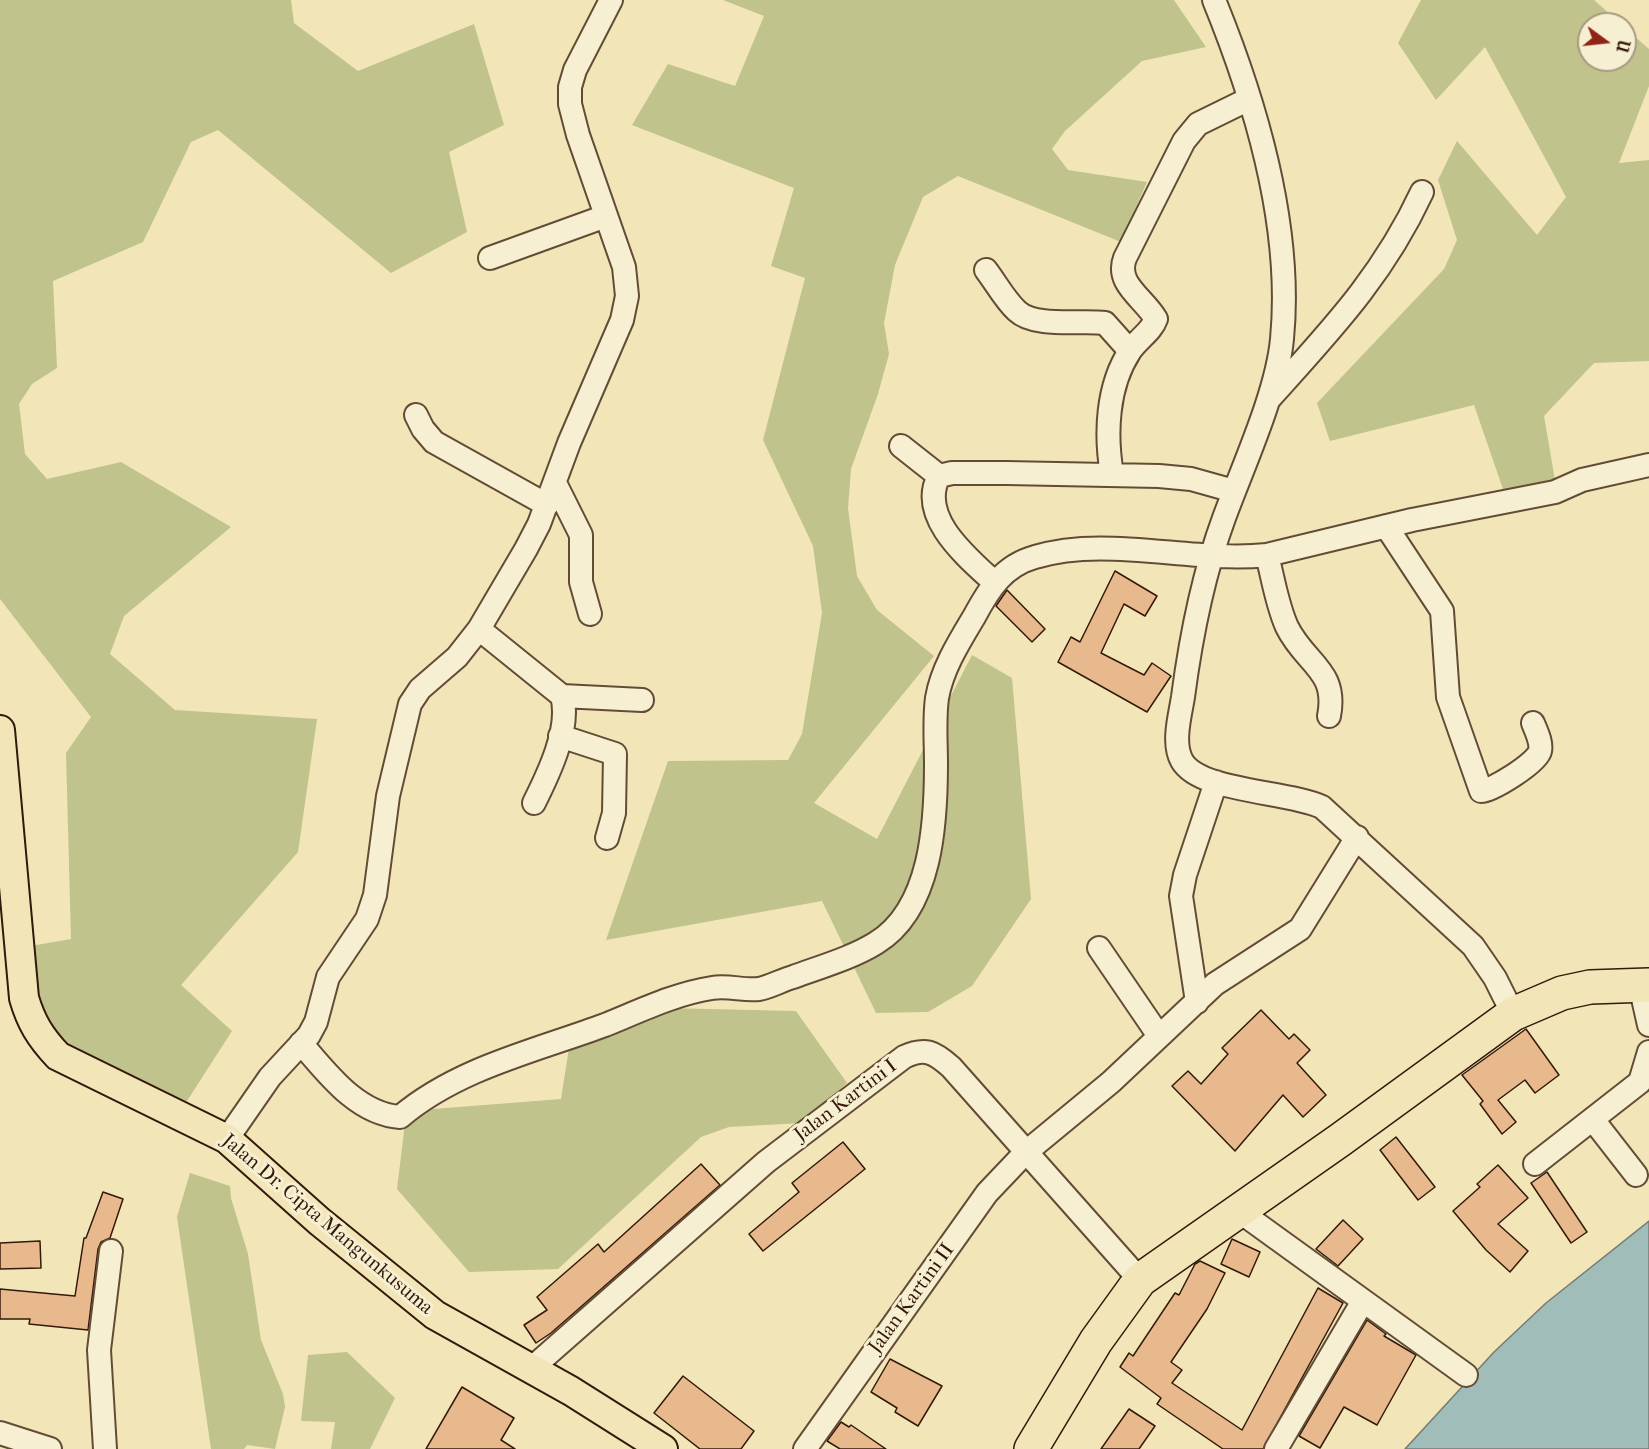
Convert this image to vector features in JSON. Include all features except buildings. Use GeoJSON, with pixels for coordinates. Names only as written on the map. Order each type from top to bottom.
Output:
{"type":"FeatureCollection","features":[{"type":"Feature","properties":{"kind":"highway"},"geometry":{"type":"LineString","coordinates":[[1031,1449],[1096,1341],[1140,1280],[1513,1014],[1562,993],[1590,987],[1644,985]]}},
{"type":"Feature","properties":{"kind":"main road","name":"Jalan Dr. Cipta Mangunkusuma"},"geometry":{"type":"LineString","coordinates":[[0,730],[24,998],[31,1024],[58,1056],[227,1139],[319,1221],[435,1315],[532,1368],[663,1449]]}},
{"type":"Feature","properties":{"kind":"street"},"geometry":{"type":"LineString","coordinates":[[227,1139],[270,1077],[302,1043],[316,1022],[328,977],[367,919],[375,895],[387,796],[410,704],[420,688],[457,657],[479,629],[526,549],[547,504],[622,320],[627,296],[624,267],[578,135],[570,104],[570,87],[575,70],[611,0]]}},
{"type":"Feature","properties":{"kind":"street"},"geometry":{"type":"LineString","coordinates":[[1214,0],[1249,99],[1267,159],[1283,276],[1282,340],[1265,404],[1212,556],[1187,663],[1178,734],[1179,754],[1183,764],[1202,778],[1306,800],[1322,807],[1358,837],[1473,946],[1495,978],[1513,1014]]}},
{"type":"Feature","properties":{"kind":"street"},"geometry":{"type":"LineString","coordinates":[[1112,474],[1108,442],[1112,398],[1118,375],[1130,351],[1156,319],[1125,281],[1122,273],[1125,258],[1184,141],[1198,124],[1249,99]]}},
{"type":"Feature","properties":{"kind":"street"},"geometry":{"type":"LineString","coordinates":[[1265,404],[1342,318],[1380,269],[1398,241],[1422,192]]}},
{"type":"Feature","properties":{"kind":"street"},"geometry":{"type":"LineString","coordinates":[[490,258],[606,216]]}},
{"type":"Feature","properties":{"kind":"street"},"geometry":{"type":"LineString","coordinates":[[987,270],[1011,305],[1025,317],[1105,323],[1122,339],[1130,351]]}},
{"type":"Feature","properties":{"kind":"street"},"geometry":{"type":"LineString","coordinates":[[416,415],[423,429],[434,442],[547,504]]}},
{"type":"Feature","properties":{"kind":"street"},"geometry":{"type":"LineString","coordinates":[[902,446],[939,476],[963,473],[1112,474],[1191,479],[1234,491]]}},
{"type":"Feature","properties":{"kind":"street"},"geometry":{"type":"LineString","coordinates":[[302,1043],[336,1084],[358,1100],[388,1116],[400,1117],[414,1104],[472,1071],[673,998],[713,987],[760,989],[877,943],[899,922],[918,892],[933,820],[938,694],[949,661],[1000,574],[1016,563],[1039,555],[1101,549],[1164,550],[1212,556],[1267,555],[1386,526],[1556,492],[1582,480],[1649,465]]}},
{"type":"Feature","properties":{"kind":"street"},"geometry":{"type":"LineString","coordinates":[[939,476],[934,495],[936,509],[944,528],[968,558],[995,583]]}},
{"type":"Feature","properties":{"kind":"street"},"geometry":{"type":"LineString","coordinates":[[555,483],[581,535],[581,582],[590,614]]}},
{"type":"Feature","properties":{"kind":"street"},"geometry":{"type":"LineString","coordinates":[[1386,526],[1442,611],[1448,697],[1481,791],[1491,789],[1537,759],[1541,748],[1533,723]]}},
{"type":"Feature","properties":{"kind":"street"},"geometry":{"type":"LineString","coordinates":[[1267,555],[1286,626],[1329,683],[1332,701],[1329,716]]}},
{"type":"Feature","properties":{"kind":"street"},"geometry":{"type":"LineString","coordinates":[[479,629],[562,696],[642,700]]}},
{"type":"Feature","properties":{"kind":"street"},"geometry":{"type":"LineString","coordinates":[[534,803],[552,766],[560,736],[564,704],[562,696]]}},
{"type":"Feature","properties":{"kind":"street"},"geometry":{"type":"LineString","coordinates":[[560,736],[615,754],[614,813],[607,838]]}},
{"type":"Feature","properties":{"kind":"street"},"geometry":{"type":"LineString","coordinates":[[1197,1002],[1181,896],[1185,875],[1216,782]]}},
{"type":"Feature","properties":{"kind":"street","name":"Jalan Kartini II"},"geometry":{"type":"LineString","coordinates":[[805,1449],[987,1193],[1025,1153],[1111,1082],[1215,984],[1300,929],[1358,837]]}},
{"type":"Feature","properties":{"kind":"street"},"geometry":{"type":"LineString","coordinates":[[1099,948],[1159,1035]]}},
{"type":"Feature","properties":{"kind":"street"},"geometry":{"type":"LineString","coordinates":[[1644,985],[1649,1024]]}},
{"type":"Feature","properties":{"kind":"street","name":"Jalan Kartini I"},"geometry":{"type":"LineString","coordinates":[[532,1368],[766,1162],[911,1054],[929,1050],[939,1055],[1140,1280]]}},
{"type":"Feature","properties":{"kind":"street"},"geometry":{"type":"LineString","coordinates":[[1536,1164],[1594,1121],[1640,1082],[1649,1052]]}},
{"type":"Feature","properties":{"kind":"street"},"geometry":{"type":"LineString","coordinates":[[1594,1121],[1636,1175]]}},
{"type":"Feature","properties":{"kind":"street"},"geometry":{"type":"LineString","coordinates":[[1239,1211],[1466,1375]]}},
{"type":"Feature","properties":{"kind":"street"},"geometry":{"type":"LineString","coordinates":[[105,1449],[99,1345],[111,1251]]}},
{"type":"Feature","properties":{"kind":"street"},"geometry":{"type":"LineString","coordinates":[[1276,1449],[1363,1301]]}},
{"type":"Feature","properties":{"kind":"street"},"geometry":{"type":"LineString","coordinates":[[0,1433],[40,1448]]}},
{"type":"Feature","properties":{"kind":"green space"},"geometry":{"type":"Polygon","coordinates":[[[0,0],[291,0],[294,23],[358,71],[474,24],[504,125],[449,152],[467,232],[391,273],[218,130],[191,142],[143,242],[53,281],[57,368],[32,384],[19,404],[25,454],[47,479],[121,462],[231,527],[124,616],[110,654],[175,710],[317,719],[298,852],[181,985],[232,1031],[178,1115],[58,1056],[19,948],[71,939],[66,753],[91,717],[0,599],[0,0]]]}},
{"type":"Feature","properties":{"kind":"green space"},"geometry":{"type":"Polygon","coordinates":[[[723,0],[1174,0],[1206,47],[1142,61],[1065,131],[1052,149],[1068,170],[1147,182],[1121,242],[958,176],[923,197],[895,265],[884,323],[889,354],[878,394],[851,469],[848,508],[857,576],[877,610],[934,656],[814,803],[877,839],[972,655],[1012,678],[1031,899],[972,986],[928,1012],[876,1013],[822,901],[606,940],[668,761],[788,760],[802,734],[822,613],[813,546],[763,440],[805,278],[771,266],[794,188],[632,125],[668,64],[735,86],[764,16],[723,0]]]}},
{"type":"Feature","properties":{"kind":"green space"},"geometry":{"type":"Polygon","coordinates":[[[1421,0],[1594,0],[1608,12],[1577,12],[1577,72],[1637,72],[1637,38],[1649,49],[1649,86],[1619,163],[1649,160],[1649,361],[1594,363],[1544,416],[1556,486],[1505,495],[1474,405],[1330,441],[1317,403],[1444,269],[1457,240],[1438,180],[1457,141],[1537,235],[1566,197],[1485,47],[1436,100],[1398,43],[1421,0]]]}},
{"type":"Feature","properties":{"kind":"green space"},"geometry":{"type":"Polygon","coordinates":[[[666,1008],[796,1011],[847,1083],[802,1123],[729,1127],[701,1137],[558,1269],[469,1272],[397,1189],[405,1123],[420,1110],[561,1099],[569,1048],[666,1008]]]}},
{"type":"Feature","properties":{"kind":"green space"},"geometry":{"type":"Polygon","coordinates":[[[190,1173],[230,1186],[231,1198],[248,1254],[261,1340],[283,1394],[285,1407],[275,1449],[247,1445],[244,1449],[211,1449],[177,1217],[190,1173]]]}},
{"type":"Feature","properties":{"kind":"green space"},"geometry":{"type":"Polygon","coordinates":[[[347,1352],[395,1398],[370,1449],[331,1449],[335,1422],[301,1421],[308,1355],[347,1352]]]}},
{"type":"Feature","properties":{"kind":"water"},"geometry":{"type":"Polygon","coordinates":[[[1649,1221],[1649,1449],[1405,1449],[1494,1352],[1546,1303],[1649,1221]]]}}]}
